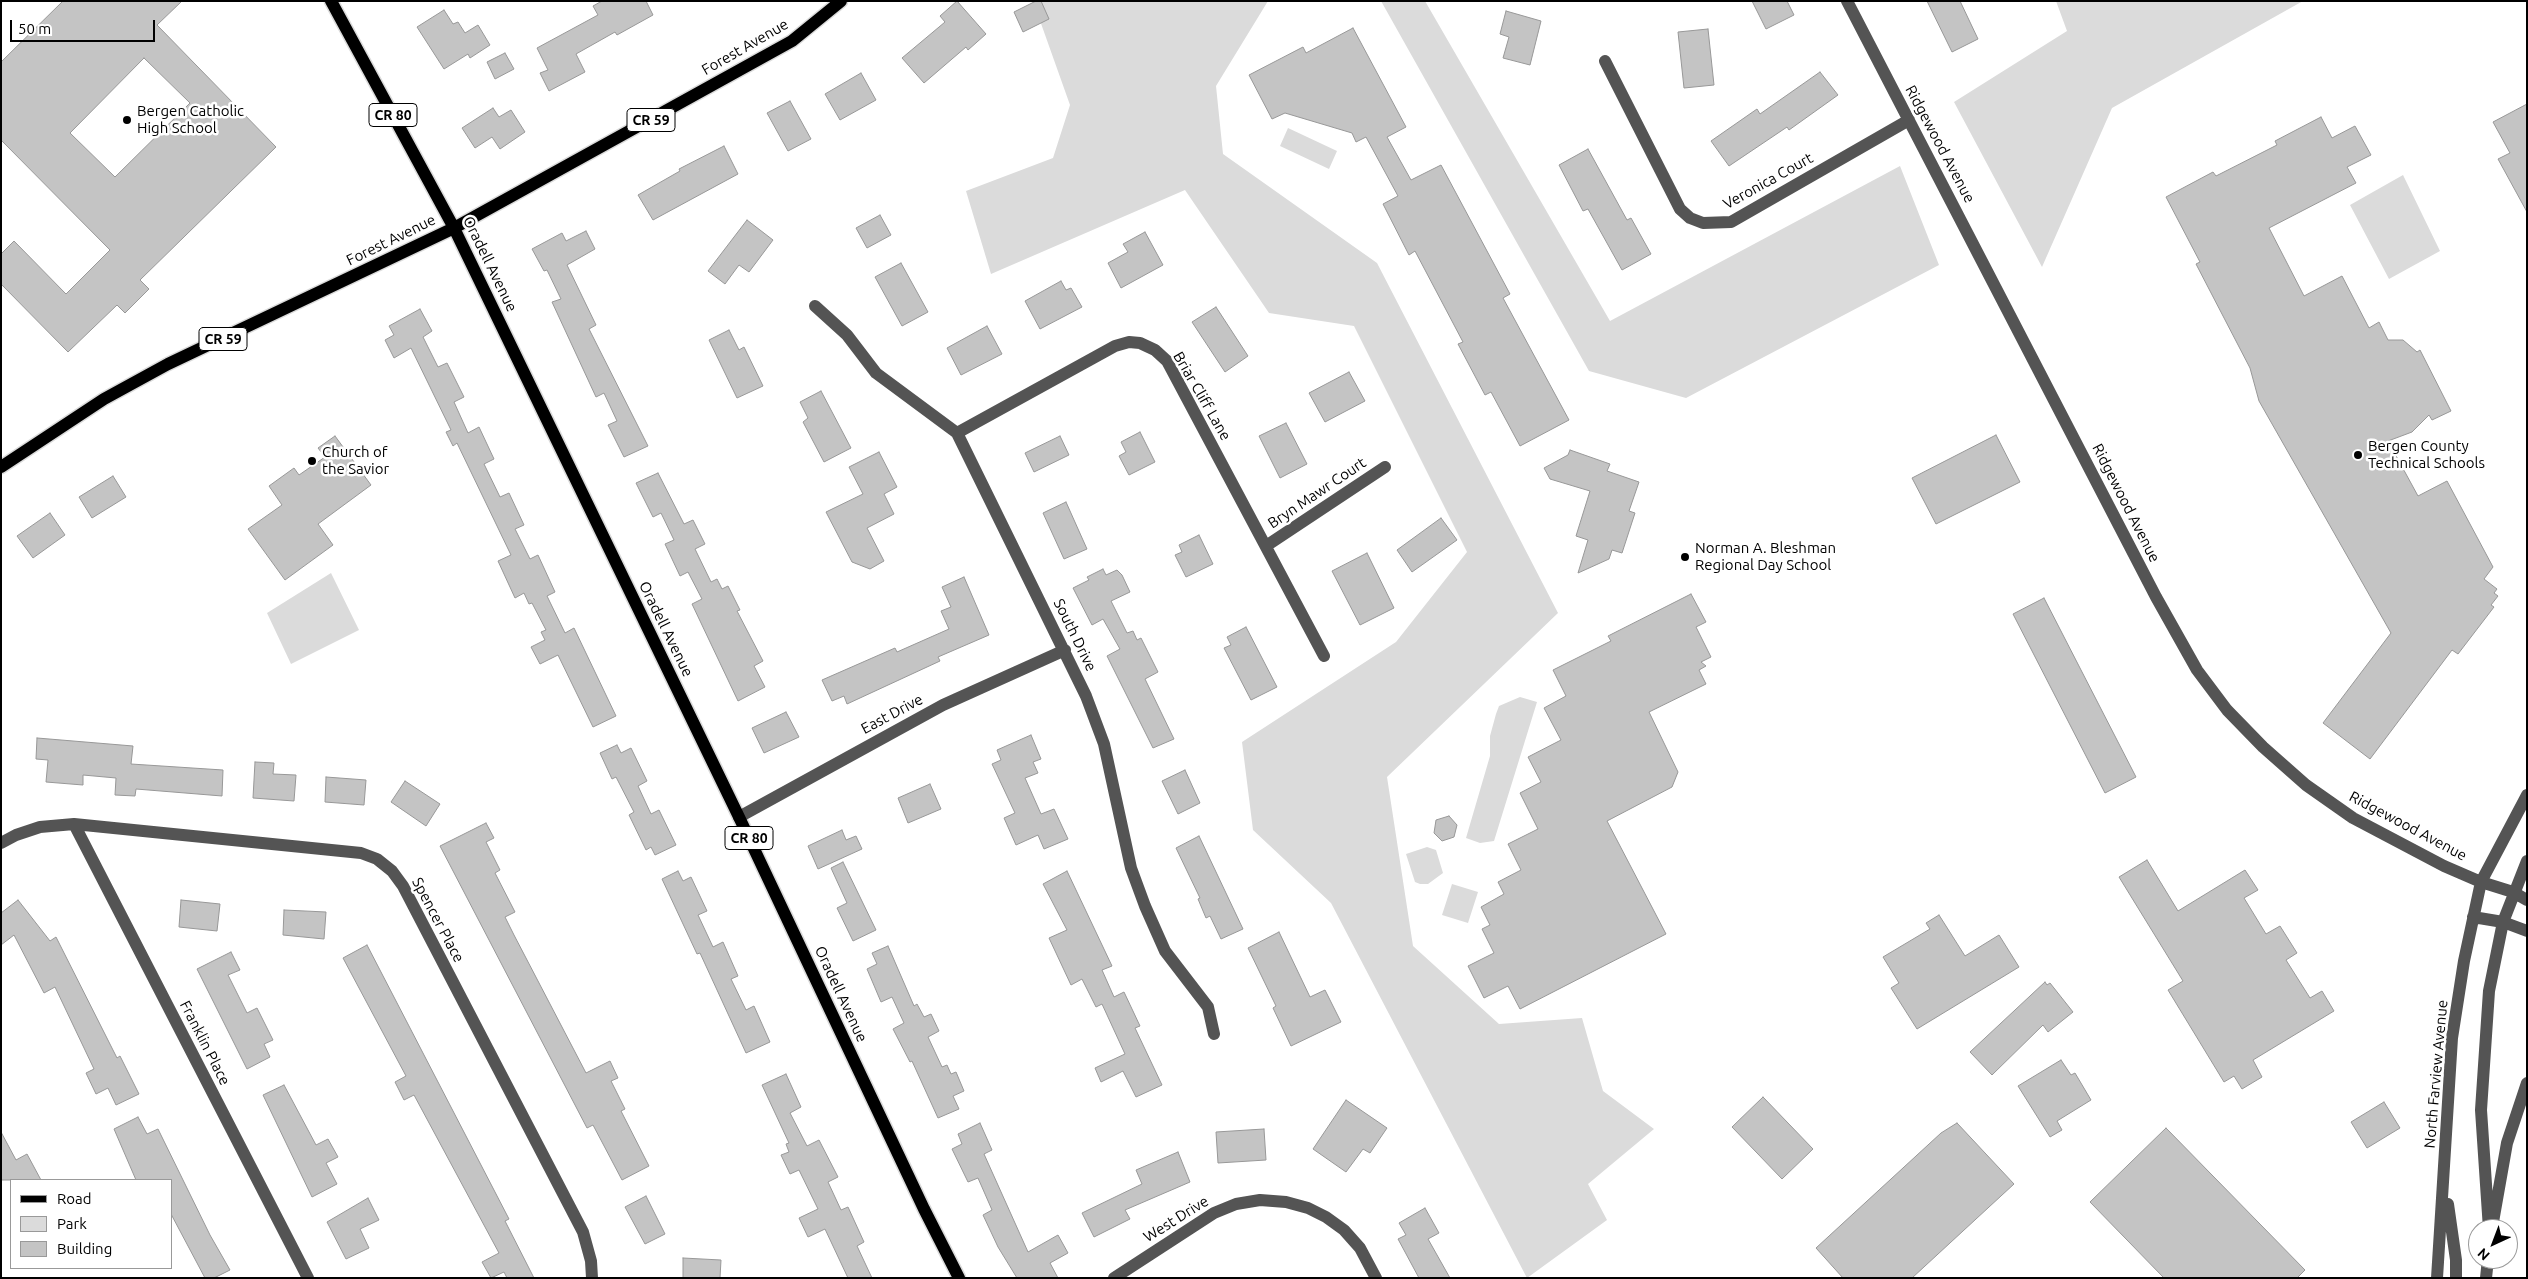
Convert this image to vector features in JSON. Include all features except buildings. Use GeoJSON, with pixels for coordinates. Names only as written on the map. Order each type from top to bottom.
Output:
{"type":"FeatureCollection","features":[{"type":"Feature","properties":{"kind":"main road","name":"Oradell Avenue"},"geometry":{"type":"LineString","coordinates":[[331,1],[454,228],[739,817],[889,1137],[959,1278]]}},
{"type":"Feature","properties":{"kind":"main road","name":"Forest Avenue"},"geometry":{"type":"LineString","coordinates":[[1,467],[104,398],[168,364],[454,228],[792,41],[841,1]]}},
{"type":"Feature","properties":{"kind":"street","name":"Ridgewood Avenue"},"geometry":{"type":"LineString","coordinates":[[1847,1],[2156,597],[2202,676],[2240,723],[2306,785],[2353,818],[2393,840],[2481,882],[2513,892],[2527,900]]}},
{"type":"Feature","properties":{"kind":"street","name":"Veronica Court"},"geometry":{"type":"LineString","coordinates":[[1605,62],[1680,209],[1690,218],[1703,223],[1731,222],[1909,120]]}},
{"type":"Feature","properties":{"kind":"street","name":"South Drive"},"geometry":{"type":"LineString","coordinates":[[815,306],[847,335],[876,374],[956,433],[1065,650],[1086,696],[1104,744],[1131,868],[1145,906],[1165,951],[1208,1007],[1214,1034]]}},
{"type":"Feature","properties":{"kind":"street","name":"Briar Cliff Lane"},"geometry":{"type":"LineString","coordinates":[[956,433],[1115,346],[1128,342],[1140,343],[1155,350],[1167,361],[1324,656]]}},
{"type":"Feature","properties":{"kind":"street","name":"Bryn Mawr Court"},"geometry":{"type":"LineString","coordinates":[[1266,546],[1385,467]]}},
{"type":"Feature","properties":{"kind":"street","name":"East Drive"},"geometry":{"type":"LineString","coordinates":[[739,817],[927,714],[1065,650]]}},
{"type":"Feature","properties":{"kind":"street","name":"North Farview Avenue"},"geometry":{"type":"LineString","coordinates":[[2437,1278],[2452,1038],[2473,918],[2481,882],[2527,795]]}},
{"type":"Feature","properties":{"kind":"street","name":"Spencer Place"},"geometry":{"type":"LineString","coordinates":[[1,843],[16,835],[40,827],[74,824],[361,854],[377,859],[392,871],[403,886],[583,1232],[591,1261],[592,1278]]}},
{"type":"Feature","properties":{"kind":"street","name":"Franklin Place"},"geometry":{"type":"LineString","coordinates":[[74,824],[308,1278]]}},
{"type":"Feature","properties":{"kind":"street"},"geometry":{"type":"LineString","coordinates":[[2489,1219],[2481,1110],[2489,991],[2503,922],[2513,892],[2527,861]]}},
{"type":"Feature","properties":{"kind":"street"},"geometry":{"type":"LineString","coordinates":[[2473,918],[2503,922],[2527,931]]}},
{"type":"Feature","properties":{"kind":"street"},"geometry":{"type":"LineString","coordinates":[[2492,1219],[2507,1143],[2527,1083]]}},
{"type":"Feature","properties":{"kind":"street"},"geometry":{"type":"LineString","coordinates":[[2444,1182],[2456,1260],[2456,1278]]}},
{"type":"Feature","properties":{"kind":"street","name":"West Drive"},"geometry":{"type":"LineString","coordinates":[[1114,1278],[1214,1213],[1236,1204],[1260,1200],[1286,1202],[1308,1208],[1326,1217],[1344,1230],[1360,1248],[1376,1278]]}},
{"type":"Feature","properties":{"kind":"green space"},"geometry":{"type":"Polygon","coordinates":[[[1033,1],[1268,1],[1216,86],[1223,154],[1377,263],[1558,613],[1387,777],[1413,946],[1499,1024],[1582,1018],[1603,1091],[1654,1129],[1588,1184],[1607,1220],[1527,1278],[1331,903],[1253,830],[1242,742],[1396,642],[1467,552],[1354,326],[1269,313],[1185,190],[991,274],[966,191],[1053,158],[1070,105],[1033,1]]]}},
{"type":"Feature","properties":{"kind":"green space"},"geometry":{"type":"Polygon","coordinates":[[[1381,1],[1425,1],[1610,321],[1900,166],[1939,265],[1686,398],[1589,371],[1381,1]]]}},
{"type":"Feature","properties":{"kind":"green space"},"geometry":{"type":"Polygon","coordinates":[[[2056,1],[2303,1],[2112,108],[2042,267],[1954,102],[2067,31],[2056,1]]]}},
{"type":"Feature","properties":{"kind":"green space"},"geometry":{"type":"Polygon","coordinates":[[[1288,128],[1337,151],[1329,169],[1280,146],[1288,128]]]}},
{"type":"Feature","properties":{"kind":"green space"},"geometry":{"type":"Polygon","coordinates":[[[2403,175],[2440,251],[2389,279],[2350,205],[2403,175]]]}},
{"type":"Feature","properties":{"kind":"green space"},"geometry":{"type":"Polygon","coordinates":[[[331,573],[359,630],[291,664],[267,613],[331,573]]]}},
{"type":"Feature","properties":{"kind":"green space"},"geometry":{"type":"Polygon","coordinates":[[[1520,697],[1537,702],[1494,841],[1480,843],[1466,838],[1490,756],[1490,736],[1496,714],[1499,706],[1520,697]]]}},
{"type":"Feature","properties":{"kind":"green space"},"geometry":{"type":"Polygon","coordinates":[[[1427,847],[1436,850],[1443,873],[1428,884],[1420,884],[1415,882],[1406,854],[1427,847]]]}},
{"type":"Feature","properties":{"kind":"green space"},"geometry":{"type":"Polygon","coordinates":[[[1452,884],[1478,892],[1468,923],[1442,915],[1452,884]]]}},
{"type":"Feature","properties":{"kind":"place","name":"Bergen Catholic High School"},"geometry":{"type":"Point","coordinates":[127,120]}},
{"type":"Feature","properties":{"kind":"place","name":"Bergen County Technical Schools"},"geometry":{"type":"Point","coordinates":[2358,455]}},
{"type":"Feature","properties":{"kind":"place","name":"Church of the Savior"},"geometry":{"type":"Point","coordinates":[312,461]}},
{"type":"Feature","properties":{"kind":"place","name":"Norman A. Bleshman Regional Day School"},"geometry":{"type":"Point","coordinates":[1685,557]}}]}
